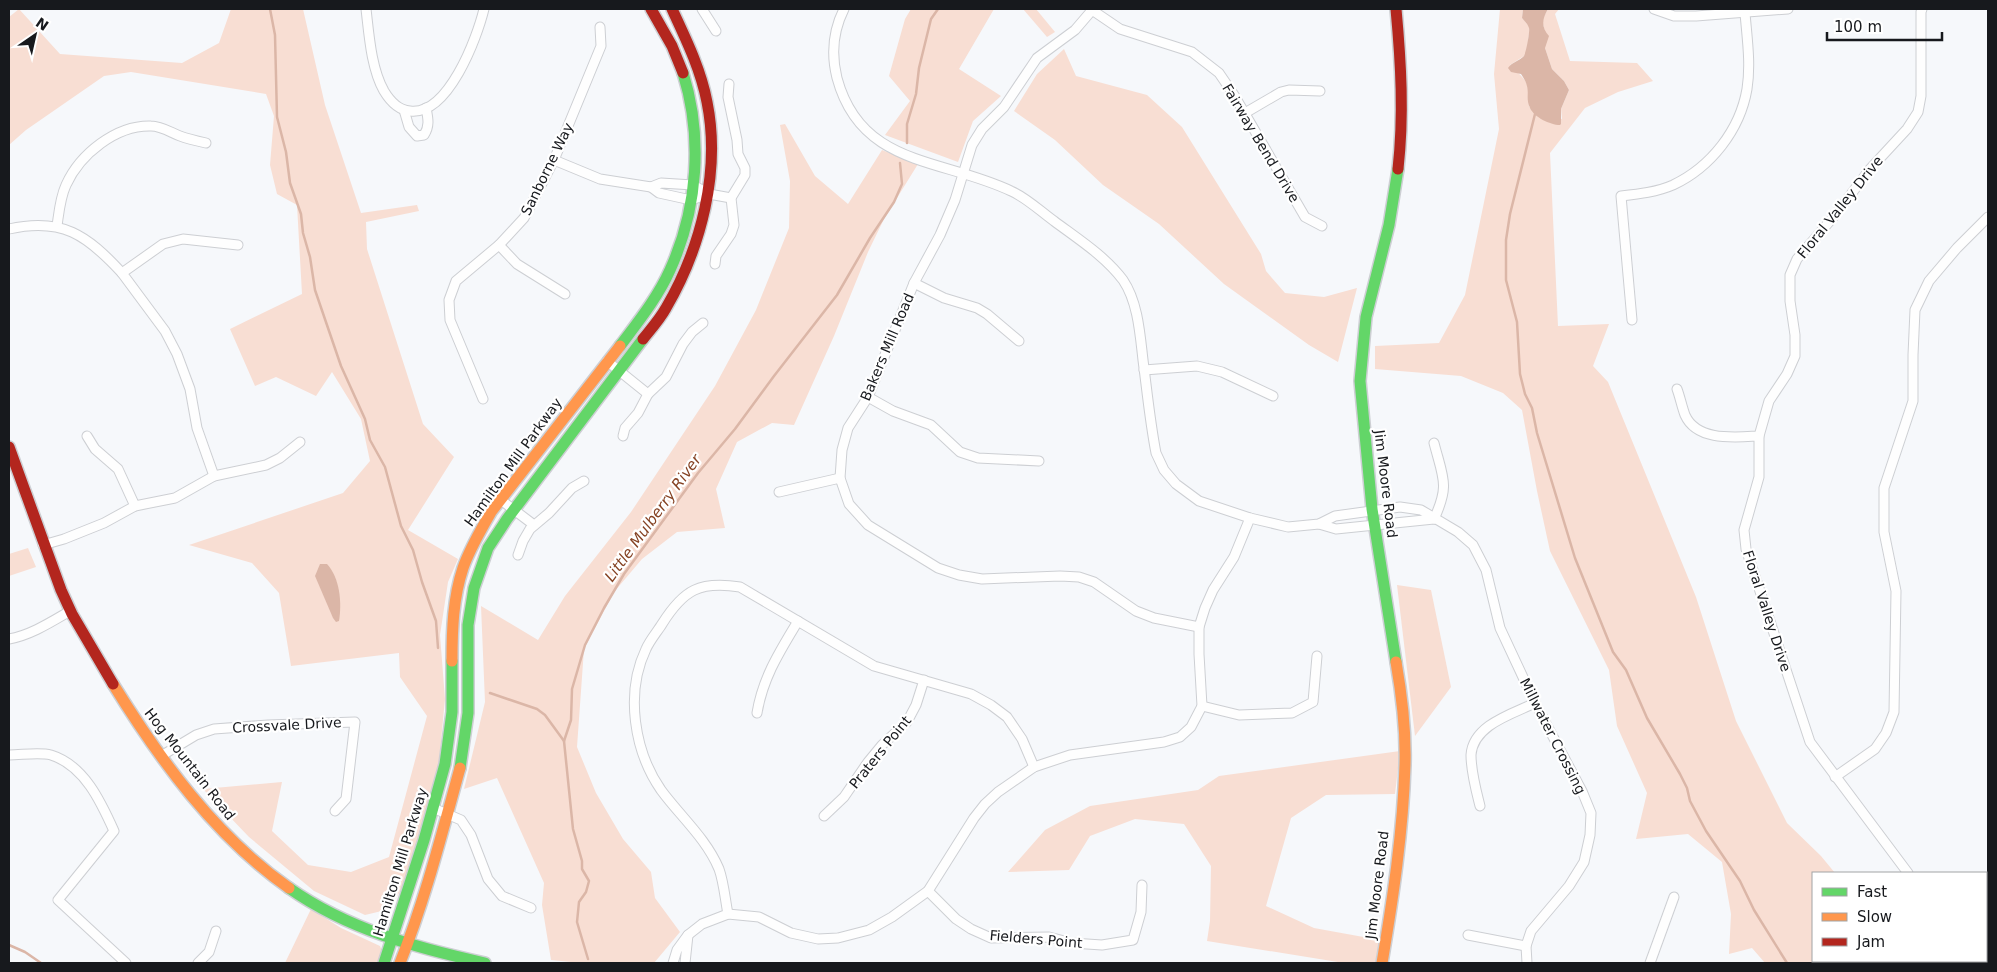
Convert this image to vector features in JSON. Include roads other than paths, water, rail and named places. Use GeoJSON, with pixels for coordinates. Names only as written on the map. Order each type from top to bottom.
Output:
{"type":"FeatureCollection","features":[{"type":"Feature","properties":{"kind":"street"},"geometry":{"type":"LineString","coordinates":[[366,9],[372,57],[383,90],[393,103],[404,110],[417,112],[432,105],[448,89],[467,57],[484,9]]}},
{"type":"Feature","properties":{"kind":"street","name":"Hamilton Mill Parkway"},"geometry":{"type":"LineString","coordinates":[[384,963],[445,764],[452,712],[452,631],[455,600],[463,568],[474,542],[501,500],[661,288],[680,246],[693,185],[694,115],[675,51],[651,9]]}},
{"type":"Feature","properties":{"kind":"street","name":"Hamilton Mill Parkway"},"geometry":{"type":"LineString","coordinates":[[400,963],[408,944],[460,767],[468,713],[468,625],[474,588],[488,548],[514,510],[665,310],[684,276],[696,243],[709,194],[711,149],[708,103],[691,49],[672,9]]}},
{"type":"Feature","properties":{"kind":"street"},"geometry":{"type":"LineString","coordinates":[[702,9],[716,31]]}},
{"type":"Feature","properties":{"kind":"street"},"geometry":{"type":"LineString","coordinates":[[844,9],[838,20],[834,40],[834,67],[839,86],[851,112],[868,134],[890,149],[926,162],[963,172],[1012,191],[1027,200],[1111,265],[1124,282],[1132,297],[1139,327],[1156,453],[1164,470],[1176,484],[1199,501],[1250,518],[1288,527],[1319,524],[1336,529],[1434,519],[1443,500],[1445,486],[1434,443]]}},
{"type":"Feature","properties":{"kind":"street","name":"Jim Moore Road"},"geometry":{"type":"LineString","coordinates":[[1382,963],[1394,883],[1406,765],[1402,699],[1372,509],[1360,381],[1366,317],[1389,225],[1399,158],[1402,124],[1402,75],[1396,9]]}},
{"type":"Feature","properties":{"kind":"street"},"geometry":{"type":"LineString","coordinates":[[1654,9],[1674,16],[1788,9]]}},
{"type":"Feature","properties":{"kind":"street","name":"Floral Valley Drive"},"geometry":{"type":"LineString","coordinates":[[1907,872],[1810,742],[1746,549],[1744,530],[1759,477],[1759,436],[1769,401],[1787,374],[1795,356],[1795,335],[1790,302],[1790,275],[1797,259],[1836,214],[1870,168],[1907,129],[1918,112],[1921,96],[1922,9]]}},
{"type":"Feature","properties":{"kind":"street","name":"Bakers Mill Road"},"geometry":{"type":"LineString","coordinates":[[1093,10],[1075,30],[1037,58],[1004,107],[982,129],[972,145],[955,200],[940,235],[914,284],[868,396],[848,428],[842,450],[840,478],[850,504],[868,525],[938,568],[959,575],[982,579],[1079,577],[1094,582],[1136,611],[1154,618],[1199,627]]}},
{"type":"Feature","properties":{"kind":"street","name":"Fairway Bend Drive"},"geometry":{"type":"LineString","coordinates":[[1093,10],[1120,29],[1192,52],[1219,73],[1245,113],[1305,217],[1322,226]]}},
{"type":"Feature","properties":{"kind":"street"},"geometry":{"type":"LineString","coordinates":[[1632,320],[1621,196],[1649,192],[1672,185],[1693,173],[1711,159],[1730,134],[1743,108],[1747,88],[1748,66],[1745,13]]}},
{"type":"Feature","properties":{"kind":"street","name":"Sanborne Way"},"geometry":{"type":"LineString","coordinates":[[483,399],[450,320],[449,300],[456,281],[499,245],[524,218],[554,160],[601,46],[600,27]]}},
{"type":"Feature","properties":{"kind":"street"},"geometry":{"type":"LineString","coordinates":[[715,264],[716,256],[731,234],[734,225],[731,198],[745,175],[738,154],[738,140],[728,97],[729,84]]}},
{"type":"Feature","properties":{"kind":"street"},"geometry":{"type":"LineString","coordinates":[[1245,113],[1281,92],[1289,90],[1320,91]]}},
{"type":"Feature","properties":{"kind":"street"},"geometry":{"type":"LineString","coordinates":[[404,110],[409,127],[417,136],[424,134],[428,129],[426,108]]}},
{"type":"Feature","properties":{"kind":"street"},"geometry":{"type":"LineString","coordinates":[[57,226],[59,208],[67,184],[81,162],[99,145],[121,131],[139,126],[153,126],[181,137],[206,143]]}},
{"type":"Feature","properties":{"kind":"street"},"geometry":{"type":"LineString","coordinates":[[554,160],[600,179],[652,187],[661,183],[693,185],[709,194],[731,198]]}},
{"type":"Feature","properties":{"kind":"street"},"geometry":{"type":"LineString","coordinates":[[652,187],[658,193],[691,200],[709,194]]}},
{"type":"Feature","properties":{"kind":"street"},"geometry":{"type":"LineString","coordinates":[[1835,777],[1875,749],[1886,733],[1894,712],[1896,591],[1884,532],[1884,488],[1913,401],[1915,310],[1929,281],[1957,248],[1988,217]]}},
{"type":"Feature","properties":{"kind":"street"},"geometry":{"type":"LineString","coordinates":[[9,229],[21,226],[57,226],[81,236],[102,251],[122,273],[165,331],[177,354],[190,389],[202,446],[214,476]]}},
{"type":"Feature","properties":{"kind":"street"},"geometry":{"type":"LineString","coordinates":[[122,273],[163,244],[183,239],[238,245]]}},
{"type":"Feature","properties":{"kind":"street"},"geometry":{"type":"LineString","coordinates":[[499,245],[517,264],[566,294]]}},
{"type":"Feature","properties":{"kind":"street"},"geometry":{"type":"LineString","coordinates":[[914,284],[944,298],[976,308],[987,314],[1019,341]]}},
{"type":"Feature","properties":{"kind":"street"},"geometry":{"type":"LineString","coordinates":[[623,436],[625,428],[638,413],[648,394],[666,377],[682,344],[703,323]]}},
{"type":"Feature","properties":{"kind":"street"},"geometry":{"type":"LineString","coordinates":[[607,361],[648,394]]}},
{"type":"Feature","properties":{"kind":"street"},"geometry":{"type":"LineString","coordinates":[[1144,370],[1197,366],[1222,372],[1272,396]]}},
{"type":"Feature","properties":{"kind":"street"},"geometry":{"type":"LineString","coordinates":[[1677,389],[1686,417],[1700,430],[1721,437],[1759,436]]}},
{"type":"Feature","properties":{"kind":"street"},"geometry":{"type":"LineString","coordinates":[[868,396],[893,411],[931,425],[960,452],[978,458],[1039,461]]}},
{"type":"Feature","properties":{"kind":"street"},"geometry":{"type":"LineString","coordinates":[[87,436],[95,449],[118,469],[135,506]]}},
{"type":"Feature","properties":{"kind":"street"},"geometry":{"type":"LineString","coordinates":[[43,544],[64,539],[104,523],[135,506],[175,498],[214,476],[266,465],[280,458],[300,442]]}},
{"type":"Feature","properties":{"kind":"street","name":"Hog Mountain Road"},"geometry":{"type":"LineString","coordinates":[[9,447],[22,478],[43,544],[70,611],[130,712],[161,756],[205,811],[245,853],[275,878],[338,916],[392,939],[454,957],[485,963]]}},
{"type":"Feature","properties":{"kind":"street"},"geometry":{"type":"LineString","coordinates":[[779,492],[840,478]]}},
{"type":"Feature","properties":{"kind":"street"},"geometry":{"type":"LineString","coordinates":[[518,556],[523,541],[534,526],[572,488],[584,481]]}},
{"type":"Feature","properties":{"kind":"street"},"geometry":{"type":"LineString","coordinates":[[501,500],[534,526]]}},
{"type":"Feature","properties":{"kind":"street","name":"Millwater Crossing"},"geometry":{"type":"LineString","coordinates":[[1319,524],[1334,516],[1372,509],[1400,507],[1421,510],[1458,532],[1473,545],[1486,570],[1500,628],[1535,703],[1582,791],[1591,813],[1590,835],[1584,862],[1569,886],[1531,931],[1526,946],[1527,963]]}},
{"type":"Feature","properties":{"kind":"street"},"geometry":{"type":"LineString","coordinates":[[673,963],[677,950],[688,935],[702,924],[728,914],[759,917],[791,933],[818,939],[838,938],[869,930],[892,917],[928,891],[974,818],[985,804],[998,792],[1034,768],[1070,755],[1164,742],[1180,737],[1191,727],[1202,706],[1199,627],[1205,608],[1213,590],[1234,557],[1250,518]]}},
{"type":"Feature","properties":{"kind":"street"},"geometry":{"type":"LineString","coordinates":[[728,914],[719,870],[707,846],[661,790],[646,766],[637,736],[635,702],[637,674],[646,649],[670,611],[693,590],[703,586],[719,584],[740,587],[874,666],[970,694],[991,705],[1007,717],[1022,738],[1034,768]]}},
{"type":"Feature","properties":{"kind":"street"},"geometry":{"type":"LineString","coordinates":[[9,639],[18,638],[36,630],[70,611]]}},
{"type":"Feature","properties":{"kind":"street"},"geometry":{"type":"LineString","coordinates":[[757,713],[760,695],[770,667],[798,620]]}},
{"type":"Feature","properties":{"kind":"street"},"geometry":{"type":"LineString","coordinates":[[1202,706],[1239,715],[1292,713],[1313,702],[1317,656]]}},
{"type":"Feature","properties":{"kind":"street","name":"Praters Point"},"geometry":{"type":"LineString","coordinates":[[824,816],[844,797],[882,745],[907,722],[916,705],[924,680]]}},
{"type":"Feature","properties":{"kind":"street"},"geometry":{"type":"LineString","coordinates":[[1480,806],[1472,766],[1471,754],[1474,742],[1481,732],[1494,722],[1535,703]]}},
{"type":"Feature","properties":{"kind":"street","name":"Crossvale Drive"},"geometry":{"type":"LineString","coordinates":[[161,756],[196,735],[214,729],[355,722],[346,799],[335,811]]}},
{"type":"Feature","properties":{"kind":"street"},"geometry":{"type":"LineString","coordinates":[[9,755],[51,755],[72,765],[100,800],[114,831],[58,900],[126,963]]}},
{"type":"Feature","properties":{"kind":"street"},"geometry":{"type":"LineString","coordinates":[[433,808],[461,820],[471,835],[488,879],[502,896],[531,908]]}},
{"type":"Feature","properties":{"kind":"street","name":"Fielders Point"},"geometry":{"type":"LineString","coordinates":[[928,891],[956,919],[971,929],[991,938],[1049,937],[1072,943],[1102,945],[1133,940],[1141,912],[1142,885]]}},
{"type":"Feature","properties":{"kind":"street"},"geometry":{"type":"LineString","coordinates":[[1650,963],[1674,897]]}},
{"type":"Feature","properties":{"kind":"street"},"geometry":{"type":"LineString","coordinates":[[198,963],[209,952],[216,931]]}},
{"type":"Feature","properties":{"kind":"street"},"geometry":{"type":"LineString","coordinates":[[685,963],[688,935]]}},
{"type":"Feature","properties":{"kind":"street"},"geometry":{"type":"LineString","coordinates":[[1468,935],[1526,946]]}},
{"type":"Feature","properties":{"kind":"waterway"},"geometry":{"type":"LineString","coordinates":[[270,9],[275,35],[277,117],[286,152],[290,183],[301,214],[315,290],[341,366],[365,419],[370,440],[385,467],[401,526],[413,550],[436,621],[438,648]]}},
{"type":"Feature","properties":{"kind":"waterway","name":"Little Mulberry River"},"geometry":{"type":"LineString","coordinates":[[907,143],[907,124],[916,94],[919,68],[931,19],[938,9]]}},
{"type":"Feature","properties":{"kind":"waterway"},"geometry":{"type":"LineString","coordinates":[[1535,114],[1510,214],[1506,240],[1506,280],[1517,322],[1520,374],[1525,394],[1532,408],[1537,433],[1575,558],[1613,652],[1626,670],[1647,718],[1680,774],[1687,788],[1690,801],[1706,831],[1740,881],[1754,910],[1787,963]]}},
{"type":"Feature","properties":{"kind":"waterway","name":"Little Mulberry River"},"geometry":{"type":"LineString","coordinates":[[588,959],[577,922],[579,902],[586,892],[589,881],[582,869],[582,861],[573,829],[564,741],[571,720],[572,689],[585,645],[624,574],[698,473],[735,429],[837,295],[870,238],[894,202],[902,184],[900,163]]}},
{"type":"Feature","properties":{"kind":"waterway"},"geometry":{"type":"LineString","coordinates":[[490,693],[537,709],[545,715],[564,741]]}},
{"type":"Feature","properties":{"kind":"waterway"},"geometry":{"type":"LineString","coordinates":[[9,945],[25,952],[41,963]]}}]}
